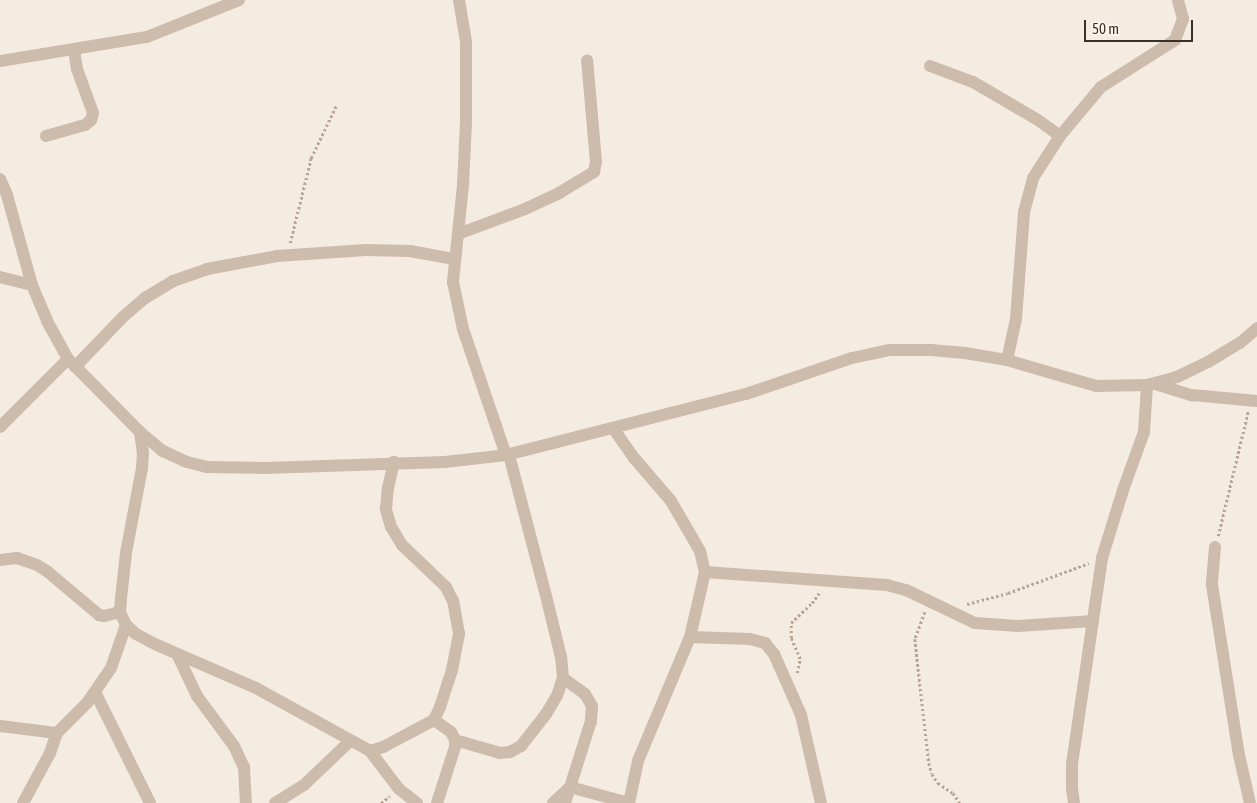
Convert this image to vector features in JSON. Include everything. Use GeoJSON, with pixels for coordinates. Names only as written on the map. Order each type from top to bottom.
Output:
{"type":"FeatureCollection","features":[{"type":"Feature","properties":{"kind":"street"},"geometry":{"type":"LineString","coordinates":[[0,61],[147,37],[239,0]]}},
{"type":"Feature","properties":{"kind":"street"},"geometry":{"type":"LineString","coordinates":[[455,740],[500,753],[510,752],[521,746],[546,714],[557,696],[564,678],[550,611],[507,455],[459,314],[453,282],[463,186],[467,76],[466,42],[459,0]]}},
{"type":"Feature","properties":{"kind":"street"},"geometry":{"type":"LineString","coordinates":[[1007,360],[1016,319],[1027,196],[1033,178],[1060,136],[1101,87],[1175,40],[1183,19],[1178,0]]}},
{"type":"Feature","properties":{"kind":"street"},"geometry":{"type":"LineString","coordinates":[[46,136],[85,125],[91,120],[93,113],[77,68],[74,50]]}},
{"type":"Feature","properties":{"kind":"street"},"geometry":{"type":"LineString","coordinates":[[458,234],[525,209],[559,193],[594,172],[596,162],[587,60]]}},
{"type":"Feature","properties":{"kind":"street"},"geometry":{"type":"LineString","coordinates":[[930,66],[973,82],[1038,120],[1060,136]]}},
{"type":"Feature","properties":{"kind":"street"},"geometry":{"type":"LineString","coordinates":[[0,179],[7,195],[32,285],[47,322],[71,363],[140,432],[163,451],[187,462],[207,467],[264,468],[394,462],[445,462],[507,455],[746,394],[852,358],[890,350],[931,350],[1007,360],[1096,386],[1151,385],[1192,395],[1254,401]]}},
{"type":"Feature","properties":{"kind":"street"},"geometry":{"type":"LineString","coordinates":[[0,427],[135,306],[173,281],[207,268],[288,255],[366,250],[410,251],[454,259]]}},
{"type":"Feature","properties":{"kind":"street"},"geometry":{"type":"LineString","coordinates":[[0,277],[32,285]]}},
{"type":"Feature","properties":{"kind":"street"},"geometry":{"type":"LineString","coordinates":[[1151,385],[1177,377],[1208,362],[1240,343],[1257,328]]}},
{"type":"Feature","properties":{"kind":"street"},"geometry":{"type":"LineString","coordinates":[[1074,803],[1072,764],[1102,558],[1123,490],[1144,432],[1151,385]]}},
{"type":"Feature","properties":{"kind":"street"},"geometry":{"type":"LineString","coordinates":[[570,787],[629,803],[638,761],[690,637],[705,572],[700,551],[671,501],[635,459],[613,428]]}},
{"type":"Feature","properties":{"kind":"street"},"geometry":{"type":"LineString","coordinates":[[140,432],[143,453],[142,468],[126,553],[120,612],[126,625],[136,634],[178,656],[256,688],[370,751],[399,789],[417,803]]}},
{"type":"Feature","properties":{"kind":"street"},"geometry":{"type":"LineString","coordinates":[[370,751],[383,747],[434,720],[452,670],[458,634],[456,613],[446,587],[402,545],[391,527],[386,509],[388,488],[394,462]]}},
{"type":"Feature","properties":{"kind":"street"},"geometry":{"type":"LineString","coordinates":[[1215,547],[1212,585],[1239,755],[1250,803]]}},
{"type":"Feature","properties":{"kind":"street"},"geometry":{"type":"LineString","coordinates":[[0,560],[17,558],[37,565],[48,572],[98,615],[104,616],[120,612]]}},
{"type":"Feature","properties":{"kind":"street"},"geometry":{"type":"LineString","coordinates":[[705,572],[887,586],[906,590],[930,600],[975,623],[1018,626],[1093,621]]}},
{"type":"Feature","properties":{"kind":"street"},"geometry":{"type":"LineString","coordinates":[[23,803],[50,753],[57,733],[87,703],[111,668],[126,625]]}},
{"type":"Feature","properties":{"kind":"street"},"geometry":{"type":"LineString","coordinates":[[690,637],[750,639],[765,643],[774,654],[792,693],[808,737],[822,803]]}},
{"type":"Feature","properties":{"kind":"street"},"geometry":{"type":"LineString","coordinates":[[178,656],[197,696],[234,746],[244,767],[246,803]]}},
{"type":"Feature","properties":{"kind":"street"},"geometry":{"type":"LineString","coordinates":[[564,678],[585,694],[592,706],[591,721],[566,803]]}},
{"type":"Feature","properties":{"kind":"street"},"geometry":{"type":"LineString","coordinates":[[95,692],[150,803]]}},
{"type":"Feature","properties":{"kind":"street"},"geometry":{"type":"LineString","coordinates":[[434,720],[450,732],[455,740],[448,772],[437,803]]}},
{"type":"Feature","properties":{"kind":"street"},"geometry":{"type":"LineString","coordinates":[[0,726],[57,733]]}},
{"type":"Feature","properties":{"kind":"street"},"geometry":{"type":"LineString","coordinates":[[275,803],[304,785],[350,741]]}},
{"type":"Feature","properties":{"kind":"street"},"geometry":{"type":"LineString","coordinates":[[552,803],[570,787]]}},
{"type":"Feature","properties":{"kind":"path"},"geometry":{"type":"LineString","coordinates":[[288,255],[300,196],[311,158],[337,104]]}},
{"type":"Feature","properties":{"kind":"path"},"geometry":{"type":"LineString","coordinates":[[1215,547],[1254,401]]}},
{"type":"Feature","properties":{"kind":"path"},"geometry":{"type":"LineString","coordinates":[[948,609],[1008,593],[1102,558]]}},
{"type":"Feature","properties":{"kind":"path"},"geometry":{"type":"LineString","coordinates":[[792,693],[800,659],[791,638],[791,623],[817,597],[825,580]]}},
{"type":"Feature","properties":{"kind":"path"},"geometry":{"type":"LineString","coordinates":[[930,600],[915,639],[930,763],[932,774],[938,783],[953,793],[960,803]]}}]}
